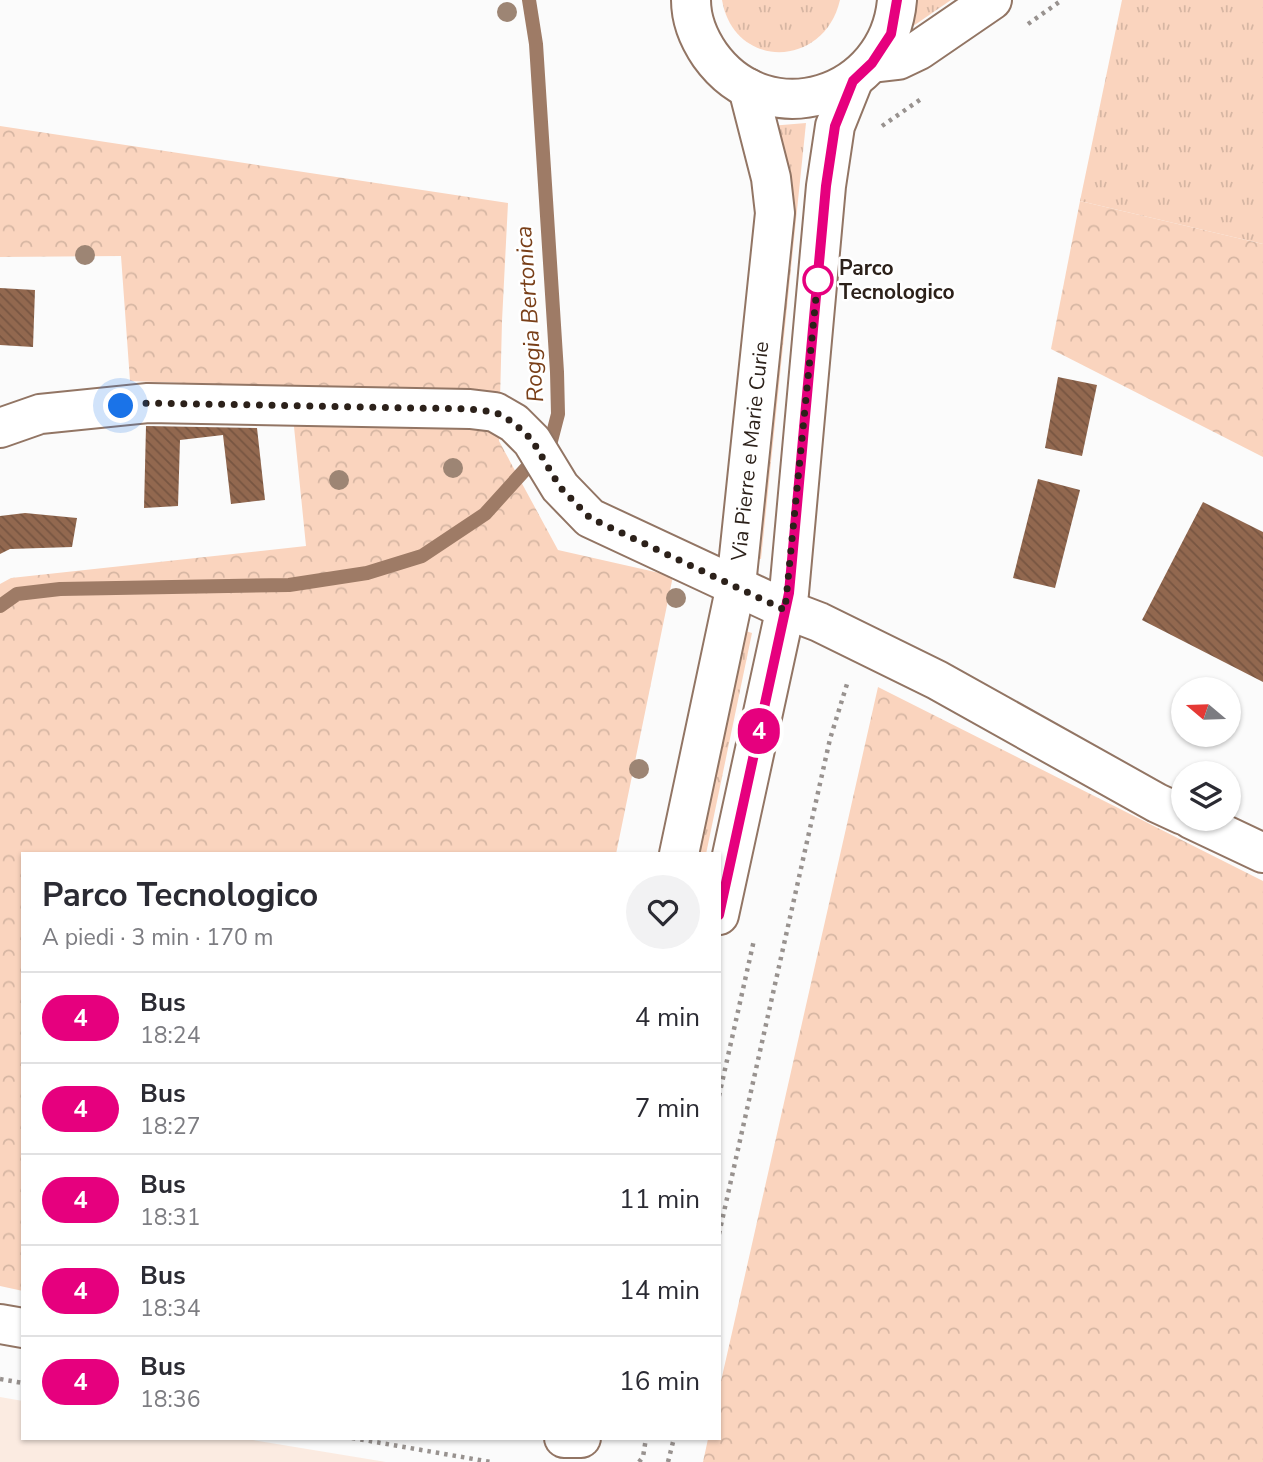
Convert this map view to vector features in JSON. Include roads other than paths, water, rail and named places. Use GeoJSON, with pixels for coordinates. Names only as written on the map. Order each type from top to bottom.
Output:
{"type":"FeatureCollection","features":[{"type":"Feature","properties":{"kind":"street"},"geometry":{"type":"LineString","coordinates":[[691,0],[696,30],[705,47],[730,77],[767,96],[787,99],[818,96],[863,72],[919,50],[992,0]]}},
{"type":"Feature","properties":{"kind":"street"},"geometry":{"type":"LineString","coordinates":[[721,906],[785,610],[826,186],[835,126],[863,72],[891,34],[897,0]]}},
{"type":"Feature","properties":{"kind":"street","name":"Via Pierre e Marie Curie"},"geometry":{"type":"LineString","coordinates":[[679,852],[736,585],[775,213],[772,178],[748,88]]}},
{"type":"Feature","properties":{"kind":"street"},"geometry":{"type":"LineString","coordinates":[[0,428],[40,414],[148,403],[470,409],[495,412],[514,423],[532,440],[560,487],[590,518],[785,610],[820,622],[937,680],[1171,810]]}},
{"type":"Feature","properties":{"kind":"street"},"geometry":{"type":"LineString","coordinates":[[1216,831],[1263,853]]}},
{"type":"Feature","properties":{"kind":"street"},"geometry":{"type":"LineString","coordinates":[[0,1324],[21,1328]]}},
{"type":"Feature","properties":{"kind":"waterway","name":"Roggia Bertonica"},"geometry":{"type":"LineString","coordinates":[[0,606],[17,594],[60,589],[289,585],[367,573],[422,556],[485,514],[551,441],[558,414],[557,372],[536,44],[529,0]]}},
{"type":"Feature","properties":{"kind":"place","name":"Parco Tecnologico"},"geometry":{"type":"Point","coordinates":[818,280]}}]}
